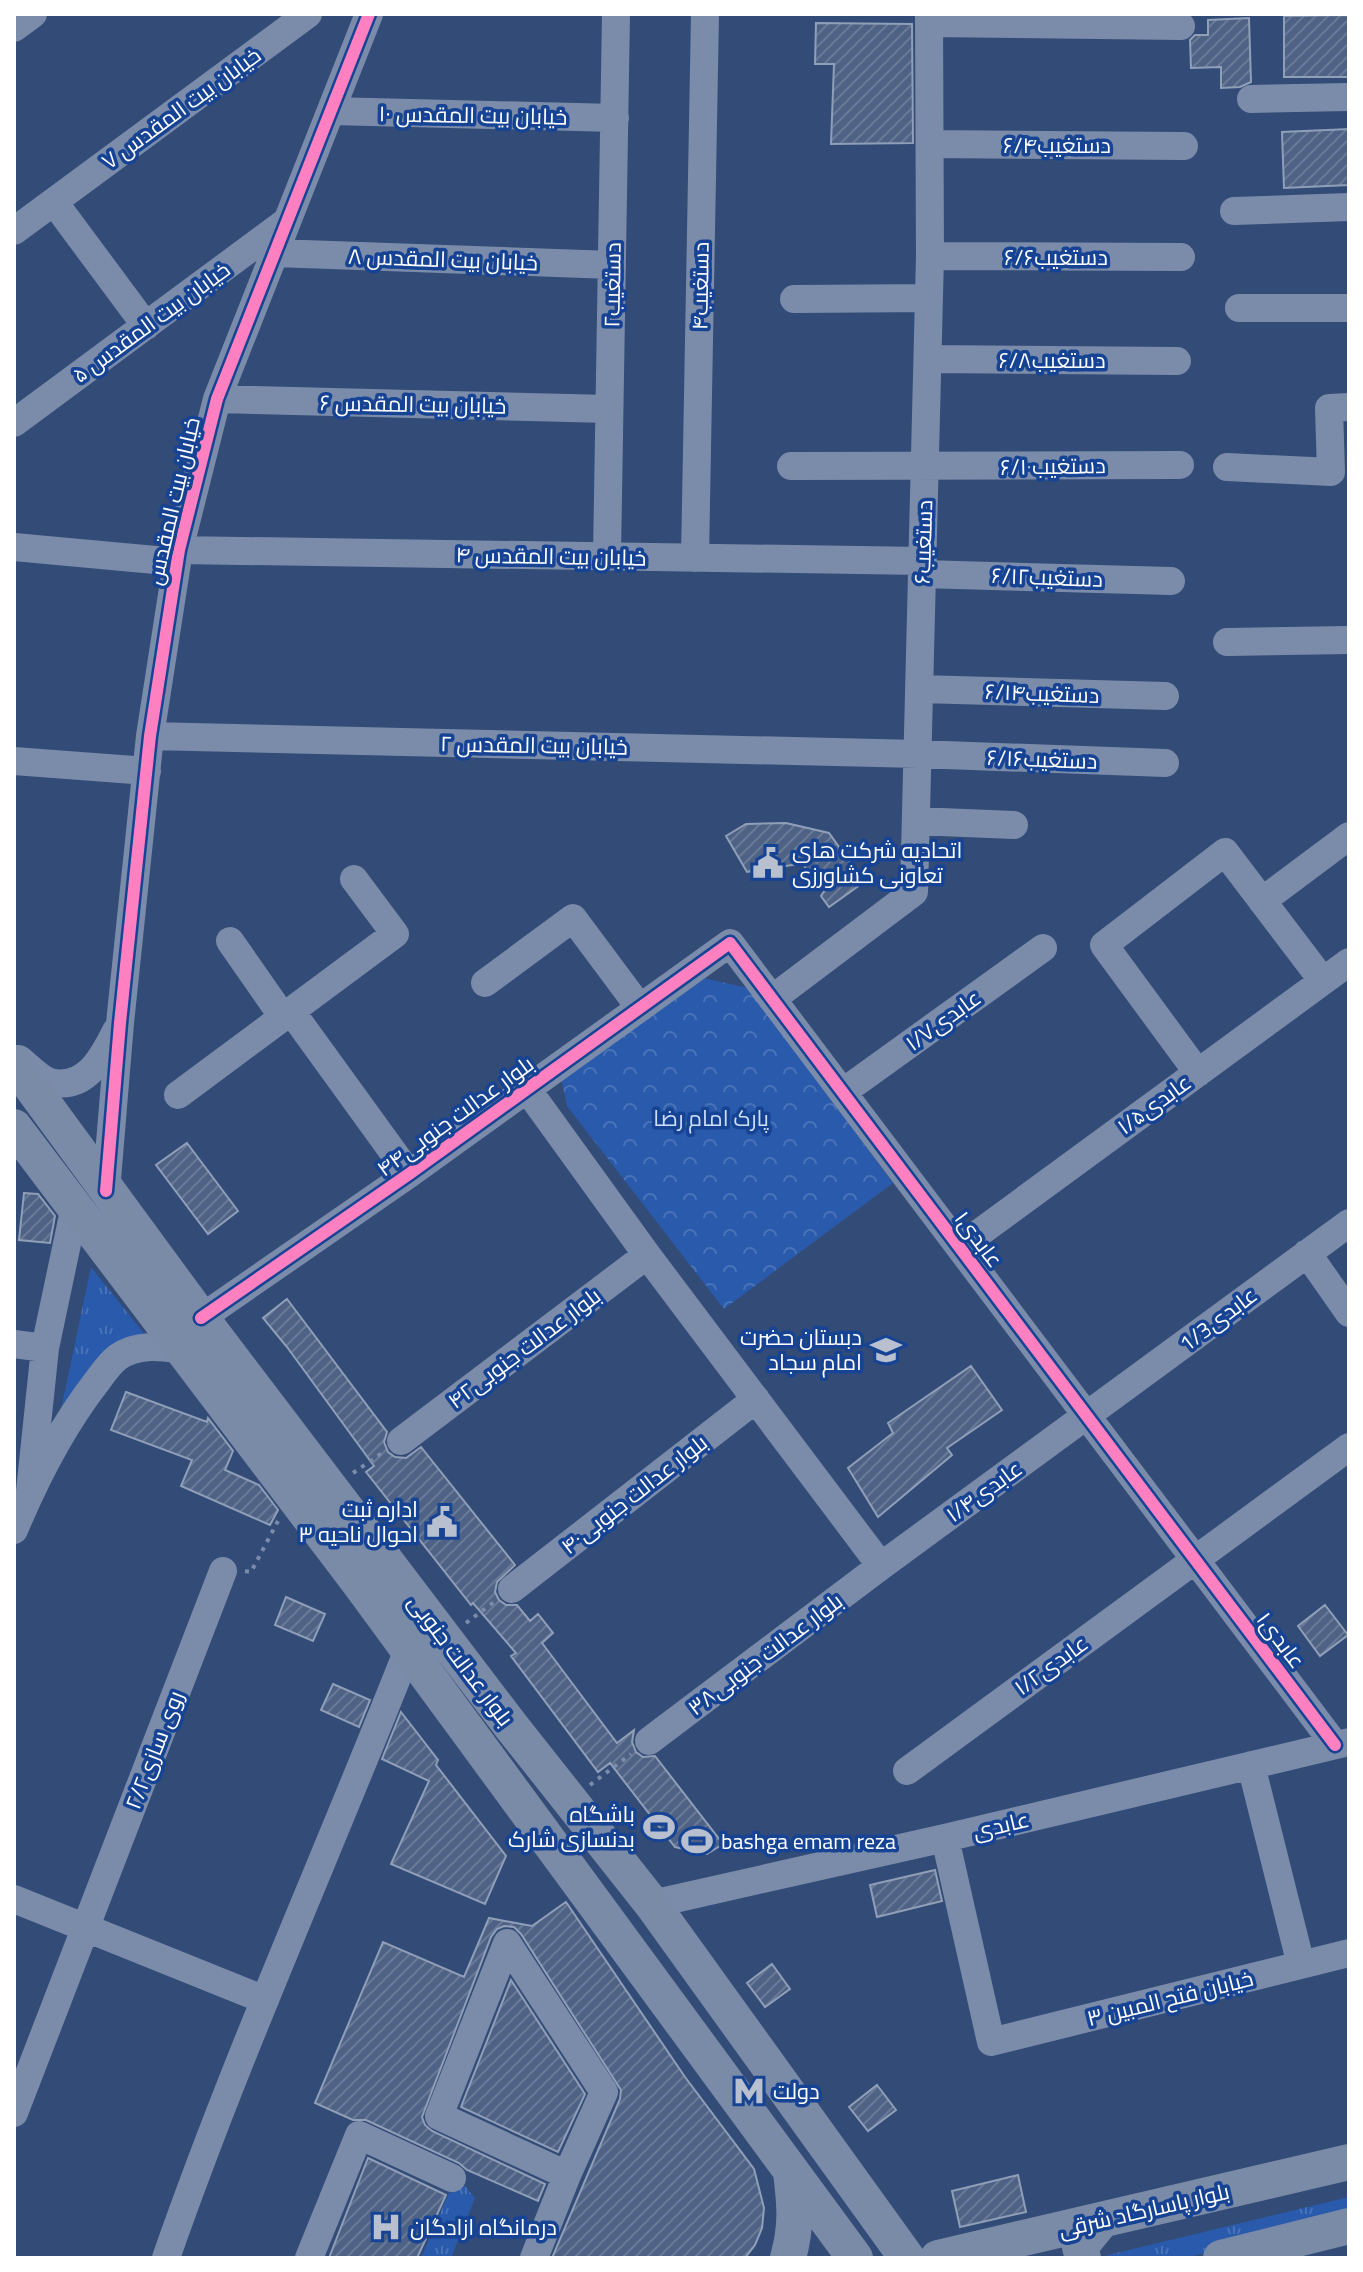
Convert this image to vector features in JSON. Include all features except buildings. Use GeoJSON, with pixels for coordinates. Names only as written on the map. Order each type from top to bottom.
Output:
{"type":"FeatureCollection","features":[{"type":"Feature","properties":{"kind":"main road","name":"بلوار عدالت جنوبی"},"geometry":{"type":"LineString","coordinates":[[14,1063],[90,1199],[183,1350],[292,1494],[334,1511],[408,1650],[855,2258]]}},
{"type":"Feature","properties":{"kind":"main road","name":"بلوار عدالت جنوبی"},"geometry":{"type":"LineString","coordinates":[[14,1127],[90,1199],[201,1318],[334,1511],[445,1639],[652,1904],[907,2258]]}},
{"type":"Feature","properties":{"kind":"main road","name":"بلوار پاسارگاد شرقی"},"geometry":{"type":"LineString","coordinates":[[938,2258],[1349,2162]]}},
{"type":"Feature","properties":{"kind":"main road"},"geometry":{"type":"LineString","coordinates":[[788,2258],[795,2232],[790,2170]]}},
{"type":"Feature","properties":{"kind":"main road"},"geometry":{"type":"LineString","coordinates":[[1083,2258],[1080,2247],[1102,2220]]}},
{"type":"Feature","properties":{"kind":"main road"},"geometry":{"type":"LineString","coordinates":[[1242,2256],[1349,2226]]}},
{"type":"Feature","properties":{"kind":"street"},"geometry":{"type":"LineString","coordinates":[[14,28],[33,14]]}},
{"type":"Feature","properties":{"kind":"street","name":"خیابان بیت المقدس ۷"},"geometry":{"type":"LineString","coordinates":[[14,231],[308,14]]}},
{"type":"Feature","properties":{"kind":"street","name":"خیابان بیت المقدس"},"geometry":{"type":"LineString","coordinates":[[22,1490],[45,1348],[90,1199],[120,1023],[150,736],[178,556],[217,399],[369,14]]}},
{"type":"Feature","properties":{"kind":"street","name":"۲دستغیب"},"geometry":{"type":"LineString","coordinates":[[607,556],[616,14]]}},
{"type":"Feature","properties":{"kind":"street","name":"دستغیب۴"},"geometry":{"type":"LineString","coordinates":[[695,558],[705,14]]}},
{"type":"Feature","properties":{"kind":"street"},"geometry":{"type":"LineString","coordinates":[[929,18],[1181,26]]}},
{"type":"Feature","properties":{"kind":"street","name":"دستغیب۶"},"geometry":{"type":"LineString","coordinates":[[772,999],[914,892],[930,256],[929,18]]}},
{"type":"Feature","properties":{"kind":"street"},"geometry":{"type":"LineString","coordinates":[[1251,99],[1349,97]]}},
{"type":"Feature","properties":{"kind":"street","name":"خیابان بیت المقدس ۱۰"},"geometry":{"type":"LineString","coordinates":[[331,111],[615,118]]}},
{"type":"Feature","properties":{"kind":"street","name":"دستغیب۶/۴"},"geometry":{"type":"LineString","coordinates":[[930,144],[1184,146]]}},
{"type":"Feature","properties":{"kind":"street"},"geometry":{"type":"LineString","coordinates":[[54,202],[146,326]]}},
{"type":"Feature","properties":{"kind":"street"},"geometry":{"type":"LineString","coordinates":[[1234,211],[1349,207]]}},
{"type":"Feature","properties":{"kind":"street","name":"خیابان بیت المقدس ۵"},"geometry":{"type":"LineString","coordinates":[[14,423],[287,221]]}},
{"type":"Feature","properties":{"kind":"street","name":"خیابان بیت المقدس ۸"},"geometry":{"type":"LineString","coordinates":[[275,253],[612,265]]}},
{"type":"Feature","properties":{"kind":"street","name":"دستغیب۶/۶"},"geometry":{"type":"LineString","coordinates":[[930,256],[1181,257]]}},
{"type":"Feature","properties":{"kind":"street"},"geometry":{"type":"LineString","coordinates":[[794,299],[929,298]]}},
{"type":"Feature","properties":{"kind":"street"},"geometry":{"type":"LineString","coordinates":[[1239,308],[1349,308]]}},
{"type":"Feature","properties":{"kind":"street","name":"دستغیب۶/۸"},"geometry":{"type":"LineString","coordinates":[[928,359],[1177,361]]}},
{"type":"Feature","properties":{"kind":"street","name":"خیابان بیت المقدس ۶"},"geometry":{"type":"LineString","coordinates":[[217,399],[609,409]]}},
{"type":"Feature","properties":{"kind":"street"},"geometry":{"type":"LineString","coordinates":[[1227,467],[1331,472],[1339,408]]}},
{"type":"Feature","properties":{"kind":"street","name":"دستغیب۶/۱۰"},"geometry":{"type":"LineString","coordinates":[[791,466],[1180,465]]}},
{"type":"Feature","properties":{"kind":"street","name":"خیابان بیت المقدس ۴"},"geometry":{"type":"LineString","coordinates":[[14,547],[178,556],[607,556],[923,567]]}},
{"type":"Feature","properties":{"kind":"street","name":"دستغیب۶/۱۲"},"geometry":{"type":"LineString","coordinates":[[923,567],[1171,581]]}},
{"type":"Feature","properties":{"kind":"street"},"geometry":{"type":"LineString","coordinates":[[1227,642],[1349,640]]}},
{"type":"Feature","properties":{"kind":"street","name":"دستغیب۶/۱۴"},"geometry":{"type":"LineString","coordinates":[[920,689],[1165,696]]}},
{"type":"Feature","properties":{"kind":"street","name":"خیابان بیت المقدس ۲"},"geometry":{"type":"LineString","coordinates":[[150,736],[918,754]]}},
{"type":"Feature","properties":{"kind":"street","name":"دستغیب۶/۱۶"},"geometry":{"type":"LineString","coordinates":[[918,754],[1165,763]]}},
{"type":"Feature","properties":{"kind":"street"},"geometry":{"type":"LineString","coordinates":[[14,761],[147,771]]}},
{"type":"Feature","properties":{"kind":"street"},"geometry":{"type":"LineString","coordinates":[[916,821],[1014,825]]}},
{"type":"Feature","properties":{"kind":"street"},"geometry":{"type":"LineString","coordinates":[[1262,901],[1349,836]]}},
{"type":"Feature","properties":{"kind":"street"},"geometry":{"type":"LineString","coordinates":[[1198,1073],[1104,945],[1225,852],[1323,981]]}},
{"type":"Feature","properties":{"kind":"street"},"geometry":{"type":"LineString","coordinates":[[178,1095],[395,934],[354,879]]}},
{"type":"Feature","properties":{"kind":"street"},"geometry":{"type":"LineString","coordinates":[[485,983],[573,918],[640,1008]]}},
{"type":"Feature","properties":{"kind":"street"},"geometry":{"type":"LineString","coordinates":[[230,941],[409,1174]]}},
{"type":"Feature","properties":{"kind":"street","name":"۱عابدی"},"geometry":{"type":"LineString","coordinates":[[730,943],[1196,1560]]}},
{"type":"Feature","properties":{"kind":"street","name":"بلوار عدالت جنوبی۴۴"},"geometry":{"type":"LineString","coordinates":[[201,1318],[409,1174],[730,943]]}},
{"type":"Feature","properties":{"kind":"street","name":"عابدی۱/۷"},"geometry":{"type":"LineString","coordinates":[[843,1092],[1043,948]]}},
{"type":"Feature","properties":{"kind":"street","name":"عابدی۱/۵"},"geometry":{"type":"LineString","coordinates":[[960,1247],[1349,962]]}},
{"type":"Feature","properties":{"kind":"street"},"geometry":{"type":"LineString","coordinates":[[14,1056],[48,1082],[71,1083],[101,1061],[120,1023]]}},
{"type":"Feature","properties":{"kind":"street"},"geometry":{"type":"LineString","coordinates":[[527,1089],[647,1255],[881,1566]]}},
{"type":"Feature","properties":{"kind":"street","name":"عابدی1/3"},"geometry":{"type":"LineString","coordinates":[[1087,1416],[1349,1223]]}},
{"type":"Feature","properties":{"kind":"street"},"geometry":{"type":"LineString","coordinates":[[1307,1253],[1349,1313]]}},
{"type":"Feature","properties":{"kind":"street","name":"بلوار عدالت جنوبی۴۲"},"geometry":{"type":"LineString","coordinates":[[401,1441],[647,1255]]}},
{"type":"Feature","properties":{"kind":"street"},"geometry":{"type":"LineString","coordinates":[[14,1344],[45,1348]]}},
{"type":"Feature","properties":{"kind":"street"},"geometry":{"type":"LineString","coordinates":[[14,1530],[22,1490],[85,1396],[118,1357],[141,1347],[183,1350]]}},
{"type":"Feature","properties":{"kind":"street","name":"بلوار عدالت جنوبی۴۰"},"geometry":{"type":"LineString","coordinates":[[512,1589],[756,1399]]}},
{"type":"Feature","properties":{"kind":"street","name":"عابدی۱/۴"},"geometry":{"type":"LineString","coordinates":[[881,1566],[1087,1416]]}},
{"type":"Feature","properties":{"kind":"street","name":"عابدی۱/۲"},"geometry":{"type":"LineString","coordinates":[[907,1771],[1349,1447]]}},
{"type":"Feature","properties":{"kind":"street","name":"عابدی۱"},"geometry":{"type":"LineString","coordinates":[[1196,1560],[1342,1744]]}},
{"type":"Feature","properties":{"kind":"street","name":"بلوار عدالت جنوبی۳۸"},"geometry":{"type":"LineString","coordinates":[[649,1741],[881,1566]]}},
{"type":"Feature","properties":{"kind":"street","name":"روی سازی۲/۲"},"geometry":{"type":"LineString","coordinates":[[14,2113],[223,1571]]}},
{"type":"Feature","properties":{"kind":"street"},"geometry":{"type":"LineString","coordinates":[[166,2258],[265,2000],[340,1823],[408,1650]]}},
{"type":"Feature","properties":{"kind":"street","name":"عابدی"},"geometry":{"type":"LineString","coordinates":[[652,1904],[1342,1744]]}},
{"type":"Feature","properties":{"kind":"street"},"geometry":{"type":"LineString","coordinates":[[1251,1765],[1301,1965]]}},
{"type":"Feature","properties":{"kind":"street","name":"خیابان فتح المبین ۳"},"geometry":{"type":"LineString","coordinates":[[945,1838],[991,2042],[1349,1953]]}},
{"type":"Feature","properties":{"kind":"street"},"geometry":{"type":"LineString","coordinates":[[14,1899],[265,2000]]}},
{"type":"Feature","properties":{"kind":"street"},"geometry":{"type":"LineString","coordinates":[[534,2258],[604,2092],[507,1943],[439,2116],[567,2175]]}},
{"type":"Feature","properties":{"kind":"street"},"geometry":{"type":"LineString","coordinates":[[309,2258],[359,2135],[452,2178]]}},
{"type":"Feature","properties":{"kind":"path"},"geometry":{"type":"LineString","coordinates":[[334,1511],[401,1441]]}},
{"type":"Feature","properties":{"kind":"path"},"geometry":{"type":"LineString","coordinates":[[223,1571],[251,1572],[292,1494]]}},
{"type":"Feature","properties":{"kind":"path"},"geometry":{"type":"LineString","coordinates":[[445,1639],[512,1589]]}},
{"type":"Feature","properties":{"kind":"path"},"geometry":{"type":"LineString","coordinates":[[569,1800],[649,1741]]}},
{"type":"Feature","properties":{"kind":"green space","name":"پارک امام رضا"},"geometry":{"type":"Polygon","coordinates":[[[703,978],[748,988],[893,1183],[724,1309],[567,1106],[561,1078],[703,978]]]}},
{"type":"Feature","properties":{"kind":"green space"},"geometry":{"type":"Polygon","coordinates":[[[91,1267],[146,1336],[58,1424],[91,1267]]]}},
{"type":"Feature","properties":{"kind":"green space"},"geometry":{"type":"Polygon","coordinates":[[[464,2185],[475,2198],[451,2258],[421,2258],[449,2193],[464,2185]]]}},
{"type":"Feature","properties":{"kind":"green space"},"geometry":{"type":"Polygon","coordinates":[[[1349,2197],[1349,2214],[1311,2228],[1185,2258],[1096,2258],[1349,2197]]]}},
{"type":"Feature","properties":{"kind":"cycle path"},"geometry":{"type":"LineString","coordinates":[[106,1191],[150,736],[179,550],[217,399],[369,14]]}},
{"type":"Feature","properties":{"kind":"cycle path"},"geometry":{"type":"LineString","coordinates":[[201,1318],[409,1174],[730,943],[1335,1745]]}},
{"type":"Feature","properties":{"kind":"place","name":"اتحادیه شرکت های تعاونی کشاورزی"},"geometry":{"type":"Point","coordinates":[768,863]}},
{"type":"Feature","properties":{"kind":"place","name":"دبستان حضرت امام سجاد"},"geometry":{"type":"Point","coordinates":[886,1350]}},
{"type":"Feature","properties":{"kind":"place","name":"اداره ثبت احوال ناحیه ۳"},"geometry":{"type":"Point","coordinates":[442,1522]}},
{"type":"Feature","properties":{"kind":"place","name":"باشگاه بدنسازی شارک"},"geometry":{"type":"Point","coordinates":[659,1827]}},
{"type":"Feature","properties":{"kind":"place","name":"bashga emam reza"},"geometry":{"type":"Point","coordinates":[697,1841]}},
{"type":"Feature","properties":{"kind":"place","name":"دولت"},"geometry":{"type":"Point","coordinates":[749,2091]}},
{"type":"Feature","properties":{"kind":"place","name":"درمانگاه ازادگان"},"geometry":{"type":"Point","coordinates":[386,2227]}}]}
